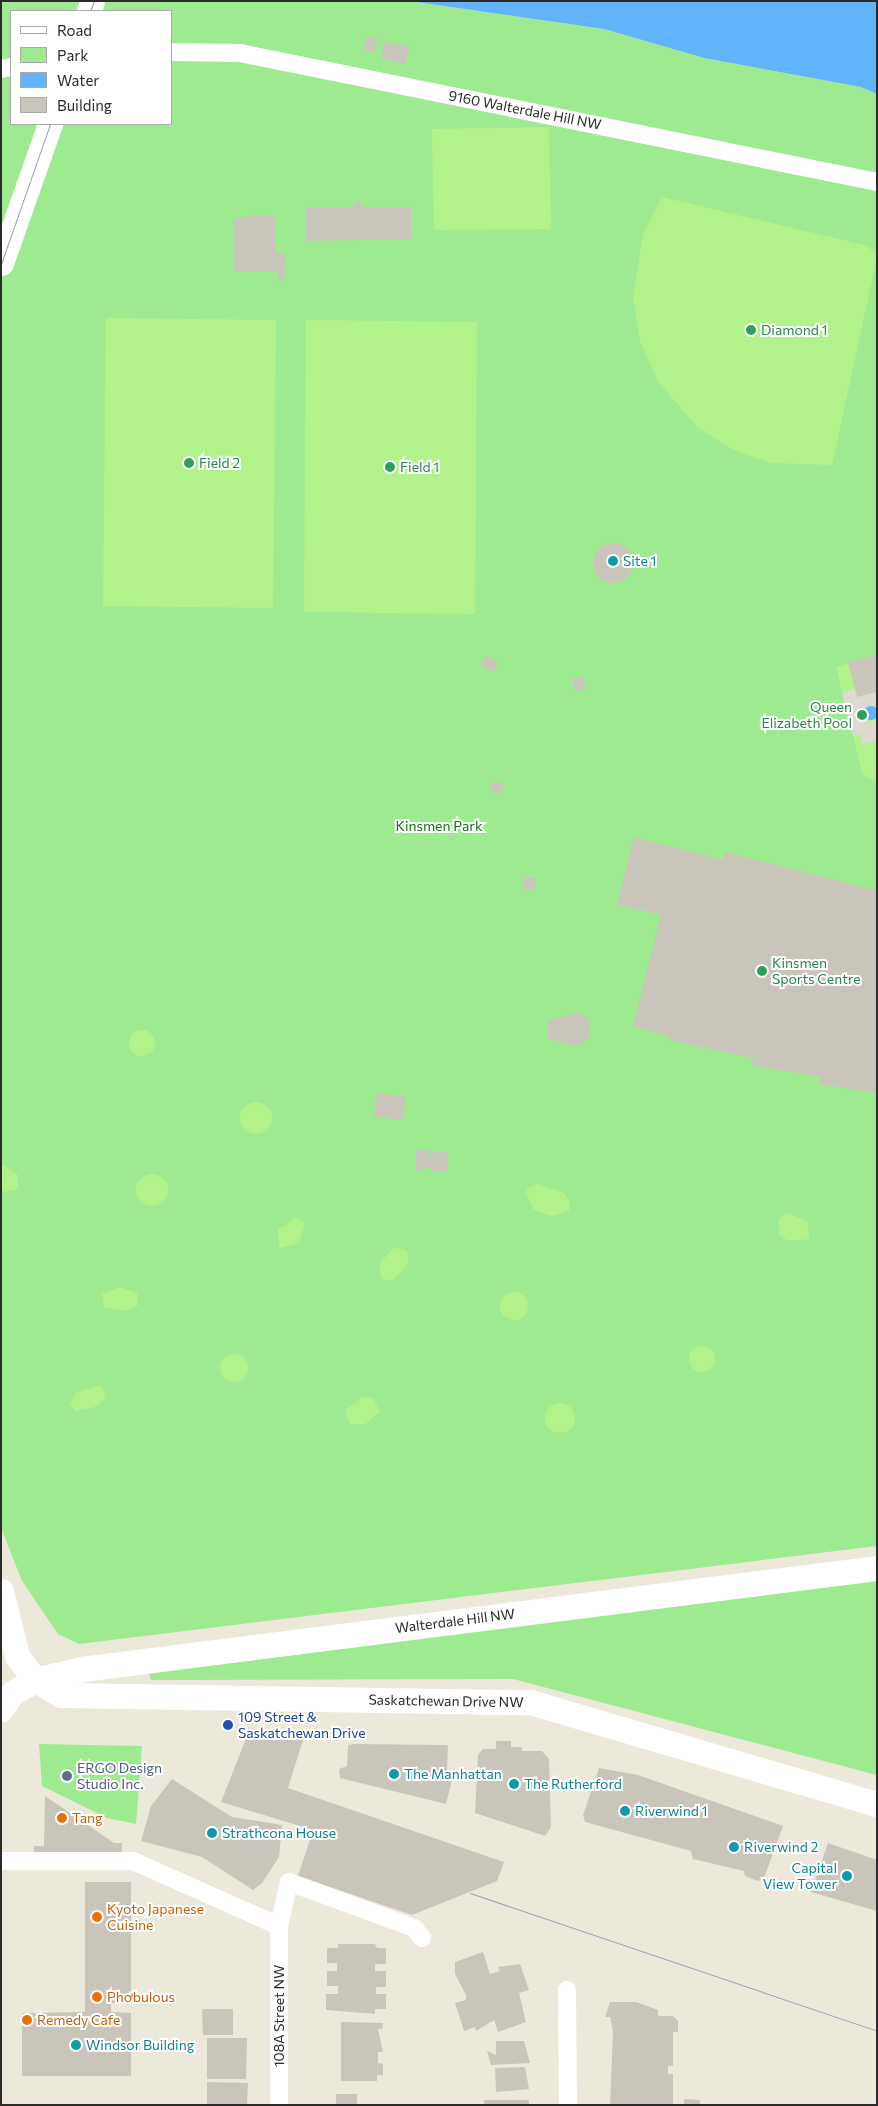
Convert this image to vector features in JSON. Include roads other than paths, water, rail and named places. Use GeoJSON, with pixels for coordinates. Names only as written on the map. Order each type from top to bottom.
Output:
{"type":"FeatureCollection","features":[{"type":"Feature","properties":{"kind":"main road"},"geometry":{"type":"LineString","coordinates":[[1,263],[50,125]]}},
{"type":"Feature","properties":{"kind":"main road","name":"Walterdale Hill NW"},"geometry":{"type":"LineString","coordinates":[[1,1709],[12,1693],[35,1680],[106,1665],[877,1568]]}},
{"type":"Feature","properties":{"kind":"main road"},"geometry":{"type":"LineString","coordinates":[[1,1591],[17,1656],[35,1680]]}},
{"type":"Feature","properties":{"kind":"main road","name":"Saskatchewan Drive NW"},"geometry":{"type":"LineString","coordinates":[[35,1680],[76,1698],[530,1702],[877,1804]]}},
{"type":"Feature","properties":{"kind":"street","name":"9160 Walterdale Hill NW"},"geometry":{"type":"LineString","coordinates":[[172,52],[240,53],[877,182]]}},
{"type":"Feature","properties":{"kind":"street"},"geometry":{"type":"LineString","coordinates":[[1,1861],[133,1861],[278,1926]]}},
{"type":"Feature","properties":{"kind":"street","name":"108A Street NW"},"geometry":{"type":"LineString","coordinates":[[279,2105],[278,1926],[289,1882],[414,1928],[422,1938]]}},
{"type":"Feature","properties":{"kind":"street"},"geometry":{"type":"LineString","coordinates":[[567,1990],[568,2105]]}},
{"type":"Feature","properties":{"kind":"water"},"geometry":{"type":"Polygon","coordinates":[[[410,1],[877,1],[877,94],[861,87],[704,58],[604,29],[410,1]]]}},
{"type":"Feature","properties":{"kind":"water"},"geometry":{"type":"Polygon","coordinates":[[[868,706],[874,706],[878,713],[874,720],[868,720],[864,716],[864,710],[868,706]]]}},
{"type":"Feature","properties":{"kind":"tram line"},"geometry":{"type":"LineString","coordinates":[[90,10],[94,1]]}},
{"type":"Feature","properties":{"kind":"tram line"},"geometry":{"type":"LineString","coordinates":[[1,264],[50,125]]}},
{"type":"Feature","properties":{"kind":"tram line"},"geometry":{"type":"LineString","coordinates":[[470,1893],[877,2031]]}},
{"type":"Feature","properties":{"kind":"place","name":"Diamond 1"},"geometry":{"type":"Point","coordinates":[751,330]}},
{"type":"Feature","properties":{"kind":"place","name":"Field 2"},"geometry":{"type":"Point","coordinates":[189,463]}},
{"type":"Feature","properties":{"kind":"place","name":"Field 1"},"geometry":{"type":"Point","coordinates":[390,467]}},
{"type":"Feature","properties":{"kind":"place","name":"Site 1"},"geometry":{"type":"Point","coordinates":[613,561]}},
{"type":"Feature","properties":{"kind":"place","name":"Queen Elizabeth Pool"},"geometry":{"type":"Point","coordinates":[862,715]}},
{"type":"Feature","properties":{"kind":"place","name":"Kinsmen Sports Centre"},"geometry":{"type":"Point","coordinates":[762,971]}},
{"type":"Feature","properties":{"kind":"place","name":"109 Street & Saskatchewan Drive"},"geometry":{"type":"Point","coordinates":[228,1725]}},
{"type":"Feature","properties":{"kind":"place","name":"The Manhattan"},"geometry":{"type":"Point","coordinates":[394,1774]}},
{"type":"Feature","properties":{"kind":"place","name":"ERGO Design Studio Inc."},"geometry":{"type":"Point","coordinates":[67,1776]}},
{"type":"Feature","properties":{"kind":"place","name":"The Rutherford"},"geometry":{"type":"Point","coordinates":[514,1784]}},
{"type":"Feature","properties":{"kind":"place","name":"Riverwind 1"},"geometry":{"type":"Point","coordinates":[625,1811]}},
{"type":"Feature","properties":{"kind":"place","name":"Tang"},"geometry":{"type":"Point","coordinates":[62,1818]}},
{"type":"Feature","properties":{"kind":"place","name":"Strathcona House"},"geometry":{"type":"Point","coordinates":[212,1833]}},
{"type":"Feature","properties":{"kind":"place","name":"Riverwind 2"},"geometry":{"type":"Point","coordinates":[734,1847]}},
{"type":"Feature","properties":{"kind":"place","name":"Capital View Tower"},"geometry":{"type":"Point","coordinates":[847,1876]}},
{"type":"Feature","properties":{"kind":"place","name":"Kyoto Japanese Cuisine"},"geometry":{"type":"Point","coordinates":[97,1917]}},
{"type":"Feature","properties":{"kind":"place","name":"Phơbulous"},"geometry":{"type":"Point","coordinates":[97,1997]}},
{"type":"Feature","properties":{"kind":"place","name":"Remedy Cafe"},"geometry":{"type":"Point","coordinates":[27,2020]}},
{"type":"Feature","properties":{"kind":"place","name":"Windsor Building"},"geometry":{"type":"Point","coordinates":[76,2045]}},
{"type":"Feature","properties":{"kind":"park label","name":"Kinsmen Park"},"geometry":{"type":"Point","coordinates":[439,826]}}]}
